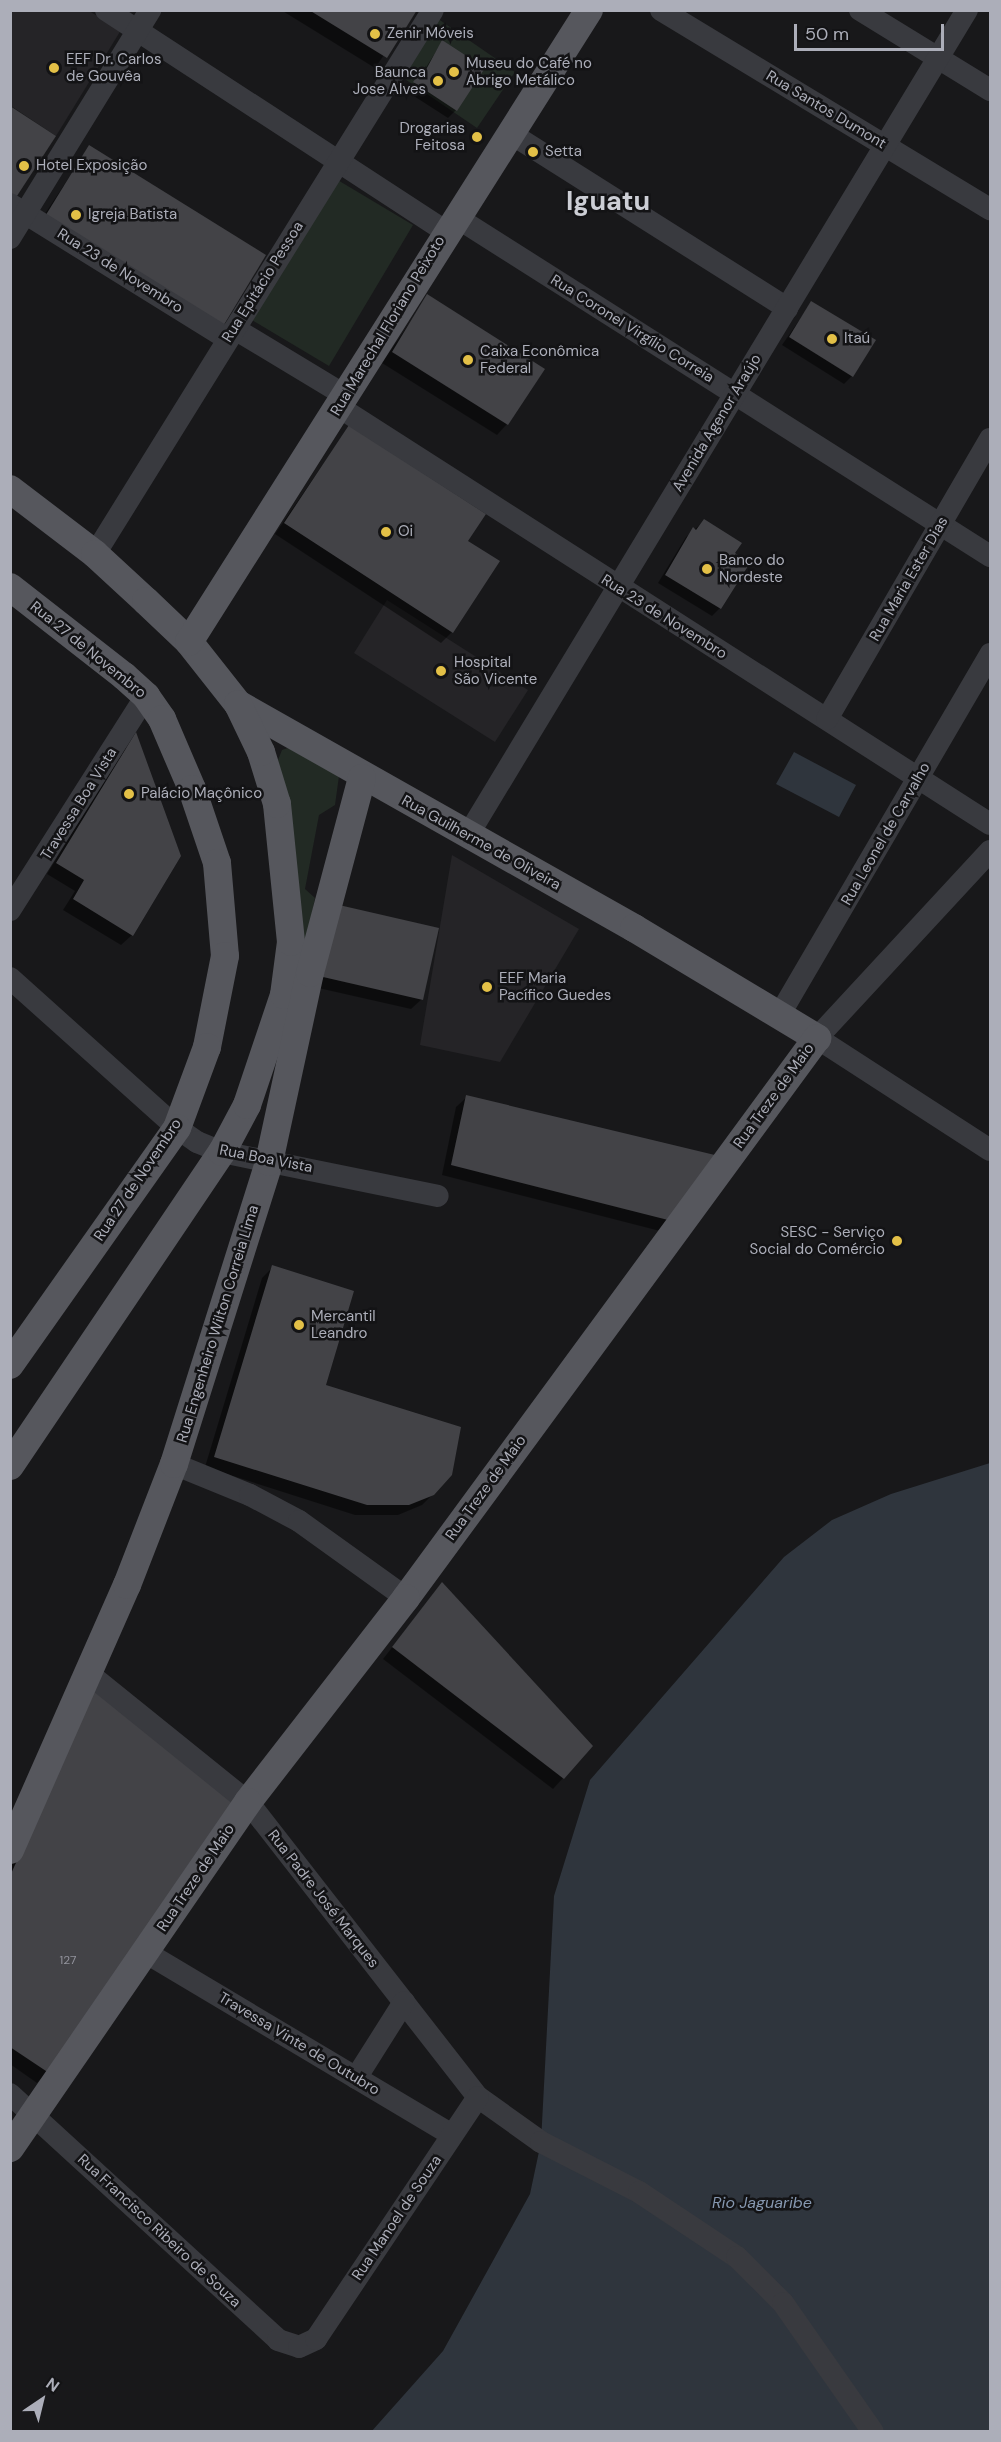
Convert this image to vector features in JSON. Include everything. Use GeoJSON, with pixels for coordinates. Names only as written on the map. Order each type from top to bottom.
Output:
{"type":"FeatureCollection","features":[{"type":"Feature","properties":{"kind":"main road","name":"Rua Marechal Floriano Peixoto"},"geometry":{"type":"LineString","coordinates":[[189,642],[451,224],[589,10]]}},
{"type":"Feature","properties":{"kind":"main road","name":"Rua Guilherme de Oliveira"},"geometry":{"type":"LineString","coordinates":[[10,489],[95,554],[189,642],[238,704],[362,778],[468,835],[780,1014],[816,1038]]}},
{"type":"Feature","properties":{"kind":"main road","name":"Rua 27 de Novembro"},"geometry":{"type":"LineString","coordinates":[[10,587],[146,696],[162,719],[192,789],[217,863],[223,910],[225,956],[220,993],[207,1047],[177,1128],[10,1365]]}},
{"type":"Feature","properties":{"kind":"main road"},"geometry":{"type":"LineString","coordinates":[[10,1466],[222,1152],[246,1105],[268,1047],[284,995],[291,942],[277,804],[261,752],[238,704]]}},
{"type":"Feature","properties":{"kind":"main road","name":"Rua Engenheiro Wilton Correia Lima"},"geometry":{"type":"LineString","coordinates":[[10,1850],[88,1673],[174,1464],[269,1159],[310,973],[362,778]]}},
{"type":"Feature","properties":{"kind":"main road","name":"Rua Treze de Maio"},"geometry":{"type":"LineString","coordinates":[[10,2148],[248,1802],[406,1598],[816,1038]]}},
{"type":"Feature","properties":{"kind":"street","name":"Rua Coronel Virgílio Correia"},"geometry":{"type":"LineString","coordinates":[[106,10],[337,162],[451,224],[734,394],[939,526],[990,556]]}},
{"type":"Feature","properties":{"kind":"street"},"geometry":{"type":"LineString","coordinates":[[10,238],[18,209],[150,10]]}},
{"type":"Feature","properties":{"kind":"street","name":"Rua Epitácio Pessoa"},"geometry":{"type":"LineString","coordinates":[[95,554],[433,10]]}},
{"type":"Feature","properties":{"kind":"street","name":"Rua Santos Dumont"},"geometry":{"type":"LineString","coordinates":[[661,10],[990,209]]}},
{"type":"Feature","properties":{"kind":"street"},"geometry":{"type":"LineString","coordinates":[[860,10],[990,90]]}},
{"type":"Feature","properties":{"kind":"street","name":"Avenida Agenor Araújo"},"geometry":{"type":"LineString","coordinates":[[468,835],[966,11]]}},
{"type":"Feature","properties":{"kind":"street"},"geometry":{"type":"LineString","coordinates":[[510,133],[787,308]]}},
{"type":"Feature","properties":{"kind":"street","name":"Rua 23 de Novembro"},"geometry":{"type":"LineString","coordinates":[[18,209],[342,401],[617,588],[990,824]]}},
{"type":"Feature","properties":{"kind":"street","name":"Rua Maria Ester Dias"},"geometry":{"type":"LineString","coordinates":[[827,719],[990,439]]}},
{"type":"Feature","properties":{"kind":"street","name":"Rua Leonel de Carvalho"},"geometry":{"type":"LineString","coordinates":[[780,1014],[990,654]]}},
{"type":"Feature","properties":{"kind":"street","name":"Travessa Boa Vista"},"geometry":{"type":"LineString","coordinates":[[10,910],[146,696]]}},
{"type":"Feature","properties":{"kind":"street","name":"Rua Treze de Maio"},"geometry":{"type":"LineString","coordinates":[[816,1038],[990,851]]}},
{"type":"Feature","properties":{"kind":"street","name":"Rua Boa Vista"},"geometry":{"type":"LineString","coordinates":[[10,978],[177,1128],[222,1152],[269,1159],[438,1196]]}},
{"type":"Feature","properties":{"kind":"street","name":"Rua Guilherme de Oliveira"},"geometry":{"type":"LineString","coordinates":[[816,1038],[990,1149]]}},
{"type":"Feature","properties":{"kind":"street"},"geometry":{"type":"LineString","coordinates":[[174,1464],[250,1495],[299,1521],[406,1598]]}},
{"type":"Feature","properties":{"kind":"street","name":"Rua Padre José Marques"},"geometry":{"type":"LineString","coordinates":[[88,1673],[248,1802],[478,2097],[541,2142],[639,2192],[737,2257],[783,2303],[873,2432]]}},
{"type":"Feature","properties":{"kind":"street","name":"Travessa Vinte de Outubro"},"geometry":{"type":"LineString","coordinates":[[145,1952],[452,2135]]}},
{"type":"Feature","properties":{"kind":"street"},"geometry":{"type":"LineString","coordinates":[[356,2078],[405,2002]]}},
{"type":"Feature","properties":{"kind":"street","name":"Rua Francisco Ribeiro de Souza"},"geometry":{"type":"LineString","coordinates":[[10,2094],[278,2340],[299,2347],[316,2339]]}},
{"type":"Feature","properties":{"kind":"street","name":"Rua Manoel de Souza"},"geometry":{"type":"LineString","coordinates":[[316,2339],[478,2097]]}},
{"type":"Feature","properties":{"kind":"shaded area","name":"EEF Dr. Carlos de Gouvêa"},"geometry":{"type":"Polygon","coordinates":[[[10,11],[89,11],[121,30],[56,136],[11,106],[10,11]]]}},
{"type":"Feature","properties":{"kind":"shaded area"},"geometry":{"type":"Polygon","coordinates":[[[434,16],[515,72],[477,128],[396,73],[434,16]]]}},
{"type":"Feature","properties":{"kind":"shaded area"},"geometry":{"type":"Polygon","coordinates":[[[336,179],[413,225],[329,366],[252,320],[336,179]]]}},
{"type":"Feature","properties":{"kind":"shaded area","name":"Hospital São Vicente"},"geometry":{"type":"Polygon","coordinates":[[[387,600],[528,690],[495,742],[354,653],[387,600]]]}},
{"type":"Feature","properties":{"kind":"shaded area"},"geometry":{"type":"Polygon","coordinates":[[[288,748],[339,776],[335,805],[319,815],[305,889],[315,898],[293,1007],[278,760],[282,750],[288,748]]]}},
{"type":"Feature","properties":{"kind":"shaded area","name":"EEF Maria Pacífico Guedes"},"geometry":{"type":"Polygon","coordinates":[[[452,855],[579,929],[500,1062],[420,1045],[452,855]]]}},
{"type":"Feature","properties":{"kind":"water"},"geometry":{"type":"Polygon","coordinates":[[[794,752],[856,785],[839,817],[776,784],[794,752]]]}},
{"type":"Feature","properties":{"kind":"water","name":"Rio Jaguaribe"},"geometry":{"type":"Polygon","coordinates":[[[990,1463],[990,2431],[371,2432],[443,2351],[530,2194],[541,2142],[554,1896],[590,1780],[784,1557],[832,1520],[891,1494],[990,1463]]]}},
{"type":"Feature","properties":{"kind":"building","name":"Zenir Móveis"},"geometry":{"type":"Polygon","coordinates":[[[309,10],[417,10],[387,58],[309,10]]]}},
{"type":"Feature","properties":{"kind":"building","name":"Museu do Café no Abrigo Metálico"},"geometry":{"type":"Polygon","coordinates":[[[442,40],[485,68],[457,111],[413,82],[417,77],[421,79],[442,40]]]}},
{"type":"Feature","properties":{"kind":"building","name":"Hotel Exposição"},"geometry":{"type":"Polygon","coordinates":[[[10,106],[56,136],[15,199],[10,196],[10,106]]]}},
{"type":"Feature","properties":{"kind":"building"},"geometry":{"type":"Polygon","coordinates":[[[89,145],[266,255],[222,328],[44,218],[89,145]]]}},
{"type":"Feature","properties":{"kind":"building","name":"Caixa Econômica Federal"},"geometry":{"type":"Polygon","coordinates":[[[427,294],[545,369],[508,425],[392,352],[427,294]]]}},
{"type":"Feature","properties":{"kind":"building","name":"Itaú"},"geometry":{"type":"Polygon","coordinates":[[[811,301],[876,340],[853,377],[789,337],[811,301]]]}},
{"type":"Feature","properties":{"kind":"building","name":"Oi"},"geometry":{"type":"Polygon","coordinates":[[[349,425],[486,514],[468,541],[500,561],[453,633],[284,523],[349,425]]]}},
{"type":"Feature","properties":{"kind":"building","name":"Banco do Nordeste"},"geometry":{"type":"Polygon","coordinates":[[[704,519],[742,543],[735,553],[750,563],[721,609],[665,575],[693,527],[696,530],[704,519]]]}},
{"type":"Feature","properties":{"kind":"building","name":"Palácio Maçônico"},"geometry":{"type":"Polygon","coordinates":[[[136,732],[181,856],[133,936],[73,899],[84,880],[56,863],[136,732]]]}},
{"type":"Feature","properties":{"kind":"building"},"geometry":{"type":"Polygon","coordinates":[[[339,905],[439,928],[423,1000],[323,977],[339,905]]]}},
{"type":"Feature","properties":{"kind":"building"},"geometry":{"type":"Polygon","coordinates":[[[466,1095],[719,1156],[672,1221],[451,1165],[466,1095]]]}},
{"type":"Feature","properties":{"kind":"building"},"geometry":{"type":"Polygon","coordinates":[[[272,1265],[354,1291],[326,1385],[461,1427],[452,1475],[434,1495],[409,1505],[367,1505],[214,1457],[272,1265]]]}},
{"type":"Feature","properties":{"kind":"building"},"geometry":{"type":"Polygon","coordinates":[[[442,1582],[593,1746],[564,1779],[392,1647],[442,1582]]]}},
{"type":"Feature","properties":{"kind":"building"},"geometry":{"type":"Polygon","coordinates":[[[94,1690],[235,1801],[49,2073],[10,2047],[10,1876],[94,1690]]]}},
{"type":"Feature","properties":{"kind":"place","name":"Zenir Móveis"},"geometry":{"type":"Point","coordinates":[375,34]}},
{"type":"Feature","properties":{"kind":"place","name":"EEF Dr. Carlos de Gouvêa"},"geometry":{"type":"Point","coordinates":[54,68]}},
{"type":"Feature","properties":{"kind":"place","name":"Museu do Café no Abrigo Metálico"},"geometry":{"type":"Point","coordinates":[454,72]}},
{"type":"Feature","properties":{"kind":"place","name":"Baunca Jose Alves"},"geometry":{"type":"Point","coordinates":[438,81]}},
{"type":"Feature","properties":{"kind":"place","name":"Drogarias Feitosa"},"geometry":{"type":"Point","coordinates":[477,137]}},
{"type":"Feature","properties":{"kind":"place","name":"Setta"},"geometry":{"type":"Point","coordinates":[533,152]}},
{"type":"Feature","properties":{"kind":"place","name":"Hotel Exposição"},"geometry":{"type":"Point","coordinates":[24,166]}},
{"type":"Feature","properties":{"kind":"place","name":"Igreja Batista"},"geometry":{"type":"Point","coordinates":[76,215]}},
{"type":"Feature","properties":{"kind":"place","name":"Itaú"},"geometry":{"type":"Point","coordinates":[832,339]}},
{"type":"Feature","properties":{"kind":"place","name":"Caixa Econômica Federal"},"geometry":{"type":"Point","coordinates":[468,360]}},
{"type":"Feature","properties":{"kind":"place","name":"Oi"},"geometry":{"type":"Point","coordinates":[386,532]}},
{"type":"Feature","properties":{"kind":"place","name":"Banco do Nordeste"},"geometry":{"type":"Point","coordinates":[707,569]}},
{"type":"Feature","properties":{"kind":"place","name":"Hospital São Vicente"},"geometry":{"type":"Point","coordinates":[441,671]}},
{"type":"Feature","properties":{"kind":"place","name":"Palácio Maçônico"},"geometry":{"type":"Point","coordinates":[129,794]}},
{"type":"Feature","properties":{"kind":"place","name":"EEF Maria Pacífico Guedes"},"geometry":{"type":"Point","coordinates":[487,987]}},
{"type":"Feature","properties":{"kind":"place","name":"SESC - Serviço Social do Comércio"},"geometry":{"type":"Point","coordinates":[897,1241]}},
{"type":"Feature","properties":{"kind":"place","name":"Mercantil Leandro"},"geometry":{"type":"Point","coordinates":[299,1325]}},
{"type":"Feature","properties":{"kind":"district","name":"Iguatu"},"geometry":{"type":"Point","coordinates":[608,201]}}]}
